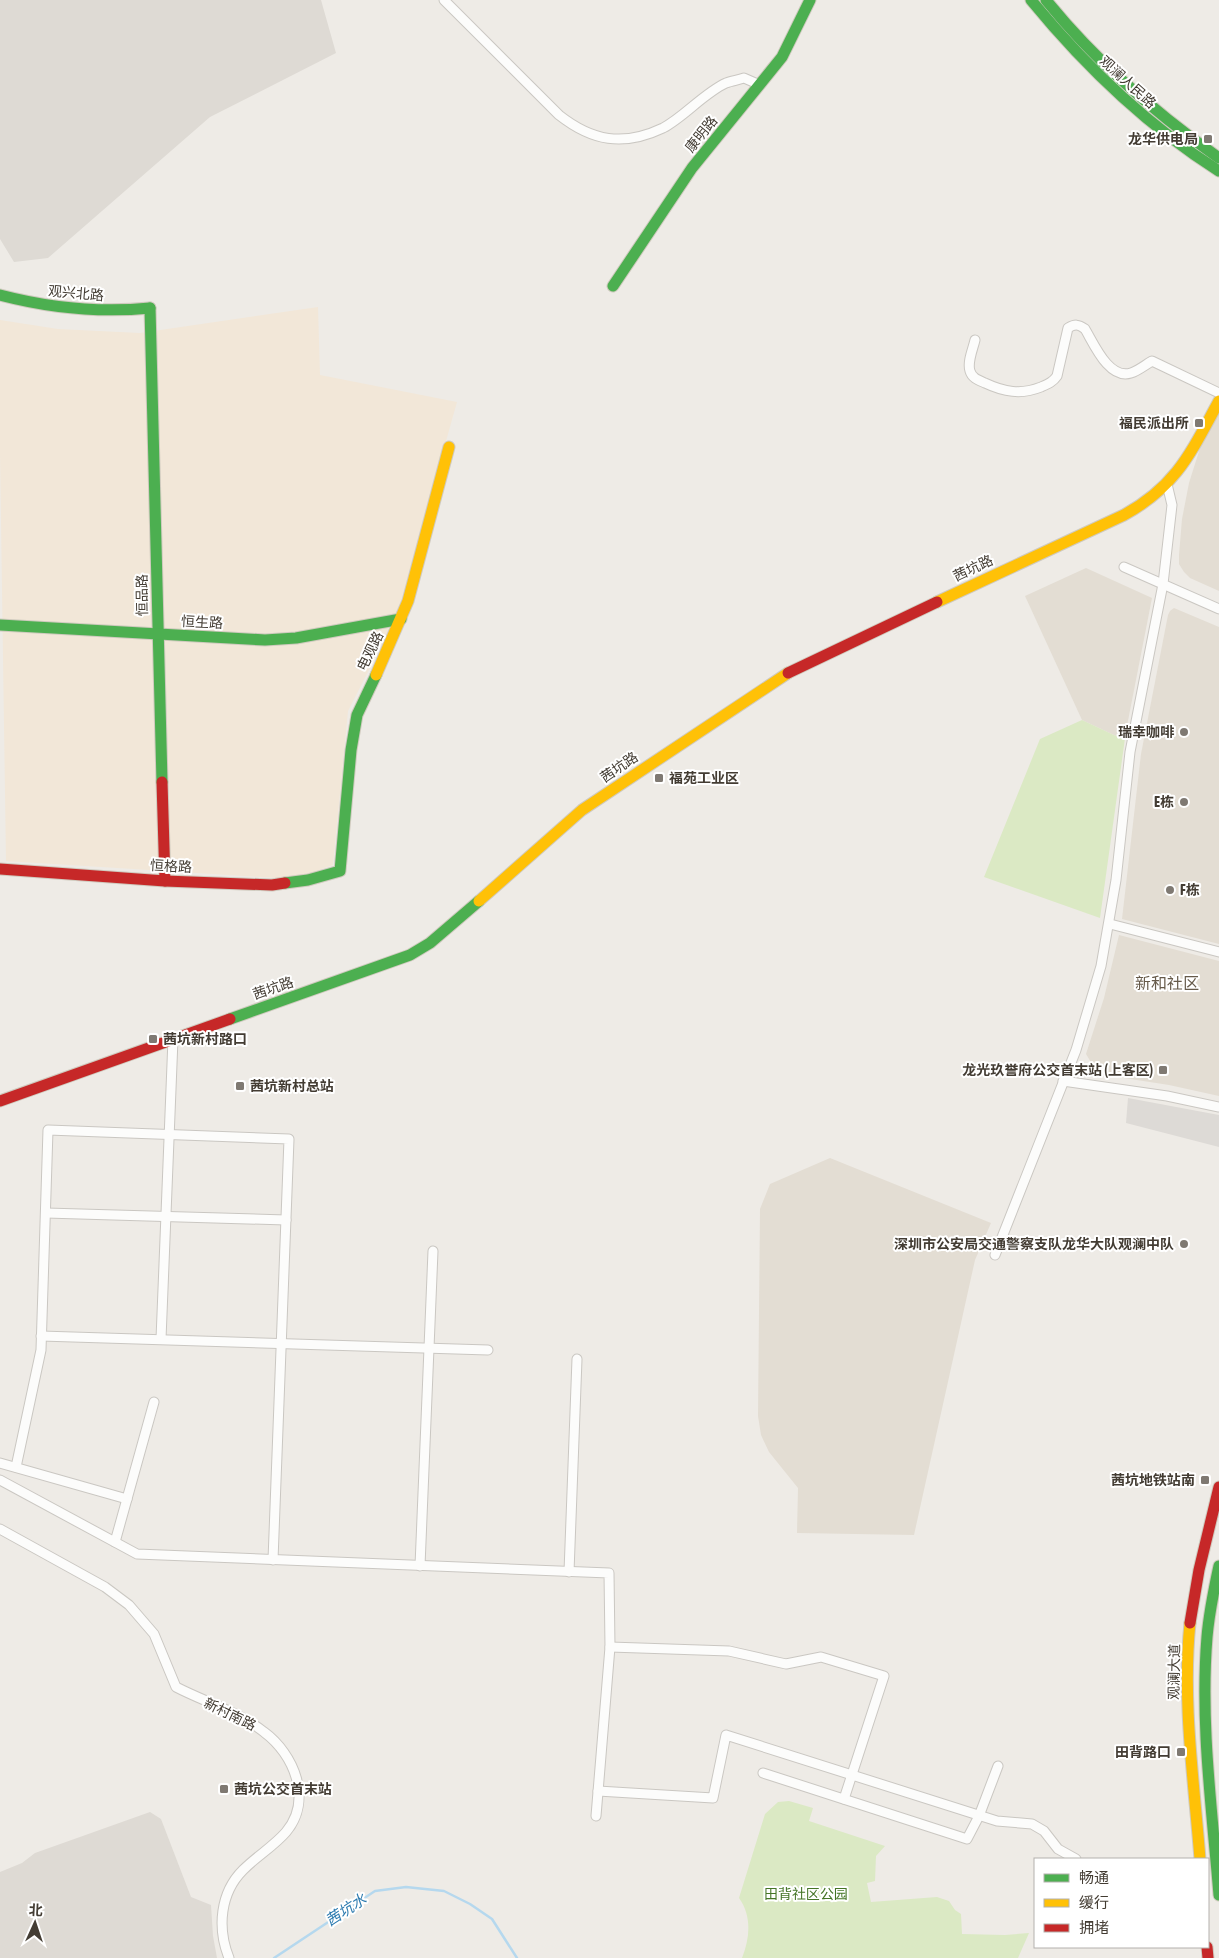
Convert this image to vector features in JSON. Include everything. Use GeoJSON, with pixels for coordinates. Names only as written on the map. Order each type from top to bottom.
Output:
{"type":"FeatureCollection","features":[{"type":"Feature","properties":{"kind":"street"},"geometry":{"type":"LineString","coordinates":[[444,0],[559,115],[576,128],[596,136],[619,140],[635,138],[663,128],[725,83],[744,78],[760,85]]}},
{"type":"Feature","properties":{"kind":"street","name":"康明路"},"geometry":{"type":"LineString","coordinates":[[613,286],[692,168],[782,57],[810,0]]}},
{"type":"Feature","properties":{"kind":"street","name":"观澜人民路"},"geometry":{"type":"LineString","coordinates":[[1032,0],[1053,28],[1089,67],[1128,104],[1170,138],[1219,171]]}},
{"type":"Feature","properties":{"kind":"street","name":"观澜人民路"},"geometry":{"type":"LineString","coordinates":[[1046,0],[1097,60],[1136,96],[1176,129],[1219,158]]}},
{"type":"Feature","properties":{"kind":"street","name":"观兴北路"},"geometry":{"type":"LineString","coordinates":[[0,295],[23,301],[78,310],[120,311],[150,308]]}},
{"type":"Feature","properties":{"kind":"street"},"geometry":{"type":"LineString","coordinates":[[0,300],[23,301]]}},
{"type":"Feature","properties":{"kind":"street","name":"恒品路"},"geometry":{"type":"LineString","coordinates":[[150,308],[165,881]]}},
{"type":"Feature","properties":{"kind":"street"},"geometry":{"type":"LineString","coordinates":[[975,340],[969,365],[970,372],[974,378],[1007,391],[1018,393],[1032,391],[1054,381],[1057,376],[1068,328],[1079,325],[1085,329],[1109,368],[1118,373],[1130,374],[1152,361],[1219,393]]}},
{"type":"Feature","properties":{"kind":"street","name":"茜坑路"},"geometry":{"type":"LineString","coordinates":[[0,1102],[410,955],[430,943],[582,810],[796,668],[1124,516],[1148,502],[1167,484],[1184,463],[1219,402]]}},
{"type":"Feature","properties":{"kind":"street","name":"电观路"},"geometry":{"type":"LineString","coordinates":[[340,871],[351,750],[358,715],[401,619],[412,586],[449,447]]}},
{"type":"Feature","properties":{"kind":"street"},"geometry":{"type":"LineString","coordinates":[[995,1255],[1076,1050],[1094,994],[1110,924],[1130,752],[1163,584],[1172,505],[1167,484]]}},
{"type":"Feature","properties":{"kind":"street"},"geometry":{"type":"LineString","coordinates":[[1124,567],[1219,609]]}},
{"type":"Feature","properties":{"kind":"street","name":"恒生路"},"geometry":{"type":"LineString","coordinates":[[0,625],[282,640],[401,619]]}},
{"type":"Feature","properties":{"kind":"street","name":"恒格路"},"geometry":{"type":"LineString","coordinates":[[0,869],[165,881],[272,885],[295,882],[340,871]]}},
{"type":"Feature","properties":{"kind":"street"},"geometry":{"type":"LineString","coordinates":[[1110,924],[1219,952]]}},
{"type":"Feature","properties":{"kind":"street"},"geometry":{"type":"LineString","coordinates":[[160,1339],[173,1039]]}},
{"type":"Feature","properties":{"kind":"street"},"geometry":{"type":"LineString","coordinates":[[1063,1081],[1167,1096],[1219,1107]]}},
{"type":"Feature","properties":{"kind":"street"},"geometry":{"type":"LineString","coordinates":[[16,1467],[41,1350],[48,1130],[289,1139],[273,1560]]}},
{"type":"Feature","properties":{"kind":"street"},"geometry":{"type":"LineString","coordinates":[[46,1212],[286,1220]]}},
{"type":"Feature","properties":{"kind":"street"},"geometry":{"type":"LineString","coordinates":[[420,1566],[433,1251]]}},
{"type":"Feature","properties":{"kind":"street"},"geometry":{"type":"LineString","coordinates":[[41,1336],[488,1350]]}},
{"type":"Feature","properties":{"kind":"street"},"geometry":{"type":"LineString","coordinates":[[569,1572],[577,1358]]}},
{"type":"Feature","properties":{"kind":"street"},"geometry":{"type":"LineString","coordinates":[[115,1542],[154,1402]]}},
{"type":"Feature","properties":{"kind":"street"},"geometry":{"type":"LineString","coordinates":[[0,1463],[127,1499]]}},
{"type":"Feature","properties":{"kind":"street"},"geometry":{"type":"LineString","coordinates":[[0,1480],[137,1554],[609,1573],[610,1647],[596,1816]]}},
{"type":"Feature","properties":{"kind":"street","name":"观澜大道"},"geometry":{"type":"LineString","coordinates":[[1200,1858],[1188,1700],[1188,1653],[1199,1567],[1219,1487]]}},
{"type":"Feature","properties":{"kind":"street","name":"新村南路"},"geometry":{"type":"LineString","coordinates":[[0,1530],[118,1595],[137,1612],[154,1634],[176,1687],[265,1732],[275,1741],[290,1761],[297,1782],[296,1813],[287,1831],[244,1869],[230,1886],[221,1924],[223,1942],[228,1958]]}},
{"type":"Feature","properties":{"kind":"street"},"geometry":{"type":"LineString","coordinates":[[1219,1566],[1207,1635],[1205,1689],[1219,1895]]}},
{"type":"Feature","properties":{"kind":"street"},"geometry":{"type":"LineString","coordinates":[[610,1647],[729,1651],[786,1664],[821,1657],[884,1676],[844,1799]]}},
{"type":"Feature","properties":{"kind":"street"},"geometry":{"type":"LineString","coordinates":[[598,1791],[713,1798],[726,1734],[979,1816],[997,1821],[1032,1824],[1044,1831],[1058,1849],[1074,1858]]}},
{"type":"Feature","properties":{"kind":"street"},"geometry":{"type":"LineString","coordinates":[[763,1773],[967,1839],[979,1816],[998,1766]]}},
{"type":"Feature","properties":{"kind":"shaded area"},"geometry":{"type":"Polygon","coordinates":[[[0,0],[321,0],[336,53],[210,117],[48,258],[14,262],[0,239],[0,0]]]}},
{"type":"Feature","properties":{"kind":"shaded area"},"geometry":{"type":"Polygon","coordinates":[[[318,307],[320,375],[457,402],[397,615],[348,711],[333,865],[294,879],[6,861],[0,320],[58,329],[140,333],[318,307]]]}},
{"type":"Feature","properties":{"kind":"shaded area"},"geometry":{"type":"Polygon","coordinates":[[[1219,412],[1219,591],[1190,578],[1179,564],[1179,555],[1182,519],[1189,483],[1200,448],[1215,415],[1219,412]]]}},
{"type":"Feature","properties":{"kind":"shaded area"},"geometry":{"type":"Polygon","coordinates":[[[1086,568],[1152,598],[1126,731],[1116,736],[1082,720],[1025,596],[1086,568]]]}},
{"type":"Feature","properties":{"kind":"shaded area"},"geometry":{"type":"Polygon","coordinates":[[[1174,608],[1219,627],[1219,944],[1122,919],[1141,754],[1168,615],[1174,608]]]}},
{"type":"Feature","properties":{"kind":"shaded area"},"geometry":{"type":"Polygon","coordinates":[[[1119,935],[1219,961],[1219,1096],[1169,1085],[1098,1074],[1086,1054],[1104,998],[1119,935]]]}},
{"type":"Feature","properties":{"kind":"shaded area"},"geometry":{"type":"Polygon","coordinates":[[[1128,1098],[1219,1115],[1219,1147],[1126,1123],[1128,1098]]]}},
{"type":"Feature","properties":{"kind":"shaded area"},"geometry":{"type":"Polygon","coordinates":[[[830,1158],[991,1223],[975,1260],[914,1535],[797,1533],[798,1488],[769,1452],[761,1435],[758,1416],[760,1209],[770,1184],[830,1158]]]}},
{"type":"Feature","properties":{"kind":"shaded area"},"geometry":{"type":"Polygon","coordinates":[[[150,1812],[161,1819],[191,1897],[211,1905],[217,1958],[0,1958],[0,1872],[22,1863],[35,1853],[150,1812]]]}},
{"type":"Feature","properties":{"kind":"green space"},"geometry":{"type":"Polygon","coordinates":[[[1082,720],[1116,736],[1126,731],[1100,918],[984,877],[1040,739],[1082,720]]]}},
{"type":"Feature","properties":{"kind":"green space","name":"田背社区公园"},"geometry":{"type":"Polygon","coordinates":[[[789,1801],[813,1808],[809,1821],[885,1846],[876,1856],[875,1881],[867,1883],[871,1902],[937,1897],[949,1901],[955,1910],[961,1914],[962,1934],[1005,1935],[1029,1933],[1018,1958],[742,1958],[747,1943],[748,1920],[739,1898],[765,1814],[778,1802],[789,1801]]]}},
{"type":"Feature","properties":{"kind":"waterway","name":"茜坑水"},"geometry":{"type":"LineString","coordinates":[[274,1958],[375,1891],[406,1887],[444,1891],[470,1904],[492,1919],[517,1958]]}},
{"type":"Feature","properties":{"kind":"traffic: fast"},"geometry":{"type":"LineString","coordinates":[[613,286],[692,168],[782,57],[810,0]]}},
{"type":"Feature","properties":{"kind":"traffic: fast"},"geometry":{"type":"LineString","coordinates":[[1031,0],[1073,49],[1118,93],[1167,134],[1219,171]]}},
{"type":"Feature","properties":{"kind":"traffic: fast"},"geometry":{"type":"LineString","coordinates":[[1046,0],[1085,44],[1127,85],[1172,123],[1219,158]]}},
{"type":"Feature","properties":{"kind":"traffic: fast"},"geometry":{"type":"LineString","coordinates":[[0,295],[37,303],[93,310],[150,308]]}},
{"type":"Feature","properties":{"kind":"traffic: fast"},"geometry":{"type":"LineString","coordinates":[[150,308],[162,782]]}},
{"type":"Feature","properties":{"kind":"traffic: fast"},"geometry":{"type":"LineString","coordinates":[[0,625],[265,640],[296,638],[401,619]]}},
{"type":"Feature","properties":{"kind":"traffic: fast"},"geometry":{"type":"LineString","coordinates":[[285,883],[308,880],[340,871],[351,750],[357,715],[376,675]]}},
{"type":"Feature","properties":{"kind":"traffic: fast"},"geometry":{"type":"LineString","coordinates":[[230,1019],[410,955],[430,943],[479,901]]}},
{"type":"Feature","properties":{"kind":"traffic: fast"},"geometry":{"type":"LineString","coordinates":[[1219,1566],[1208,1628],[1205,1669],[1206,1734],[1219,1895]]}},
{"type":"Feature","properties":{"kind":"traffic: slow"},"geometry":{"type":"LineString","coordinates":[[937,602],[1124,515],[1142,504],[1170,480],[1181,466],[1191,452],[1219,401]]}},
{"type":"Feature","properties":{"kind":"traffic: slow"},"geometry":{"type":"LineString","coordinates":[[376,675],[408,601],[449,447]]}},
{"type":"Feature","properties":{"kind":"traffic: slow"},"geometry":{"type":"LineString","coordinates":[[479,901],[582,810],[788,673]]}},
{"type":"Feature","properties":{"kind":"traffic: slow"},"geometry":{"type":"LineString","coordinates":[[1190,1623],[1187,1682],[1188,1711],[1200,1858]]}},
{"type":"Feature","properties":{"kind":"traffic: jam"},"geometry":{"type":"LineString","coordinates":[[788,673],[937,602]]}},
{"type":"Feature","properties":{"kind":"traffic: jam"},"geometry":{"type":"LineString","coordinates":[[162,782],[165,881]]}},
{"type":"Feature","properties":{"kind":"traffic: jam"},"geometry":{"type":"LineString","coordinates":[[0,869],[165,881],[272,885],[285,883]]}},
{"type":"Feature","properties":{"kind":"traffic: jam"},"geometry":{"type":"LineString","coordinates":[[0,1101],[230,1019]]}},
{"type":"Feature","properties":{"kind":"traffic: jam"},"geometry":{"type":"LineString","coordinates":[[1190,1623],[1199,1570],[1219,1487]]}},
{"type":"Feature","properties":{"kind":"traffic: jam"},"geometry":{"type":"LineString","coordinates":[[1207,1948],[1208,1958]]}},
{"type":"Feature","properties":{"kind":"place","name":"龙华供电局"},"geometry":{"type":"Point","coordinates":[1208,139]}},
{"type":"Feature","properties":{"kind":"place","name":"福民派出所"},"geometry":{"type":"Point","coordinates":[1199,423]}},
{"type":"Feature","properties":{"kind":"place","name":"瑞幸咖啡"},"geometry":{"type":"Point","coordinates":[1184,732]}},
{"type":"Feature","properties":{"kind":"place","name":"福苑工业区"},"geometry":{"type":"Point","coordinates":[659,778]}},
{"type":"Feature","properties":{"kind":"place","name":"E栋"},"geometry":{"type":"Point","coordinates":[1184,802]}},
{"type":"Feature","properties":{"kind":"place","name":"F栋"},"geometry":{"type":"Point","coordinates":[1170,890]}},
{"type":"Feature","properties":{"kind":"place","name":"茜坑新村路口"},"geometry":{"type":"Point","coordinates":[153,1039]}},
{"type":"Feature","properties":{"kind":"place","name":"龙光玖誉府公交首末站 (上客区)"},"geometry":{"type":"Point","coordinates":[1163,1070]}},
{"type":"Feature","properties":{"kind":"place","name":"茜坑新村总站"},"geometry":{"type":"Point","coordinates":[240,1086]}},
{"type":"Feature","properties":{"kind":"place","name":"深圳市公安局交通警察支队龙华大队观澜中队"},"geometry":{"type":"Point","coordinates":[1184,1244]}},
{"type":"Feature","properties":{"kind":"place","name":"茜坑地铁站南"},"geometry":{"type":"Point","coordinates":[1205,1480]}},
{"type":"Feature","properties":{"kind":"place","name":"田背路口"},"geometry":{"type":"Point","coordinates":[1181,1752]}},
{"type":"Feature","properties":{"kind":"place","name":"茜坑公交首末站"},"geometry":{"type":"Point","coordinates":[224,1789]}},
{"type":"Feature","properties":{"kind":"district","name":"新和社区"},"geometry":{"type":"Point","coordinates":[1167,983]}}]}
